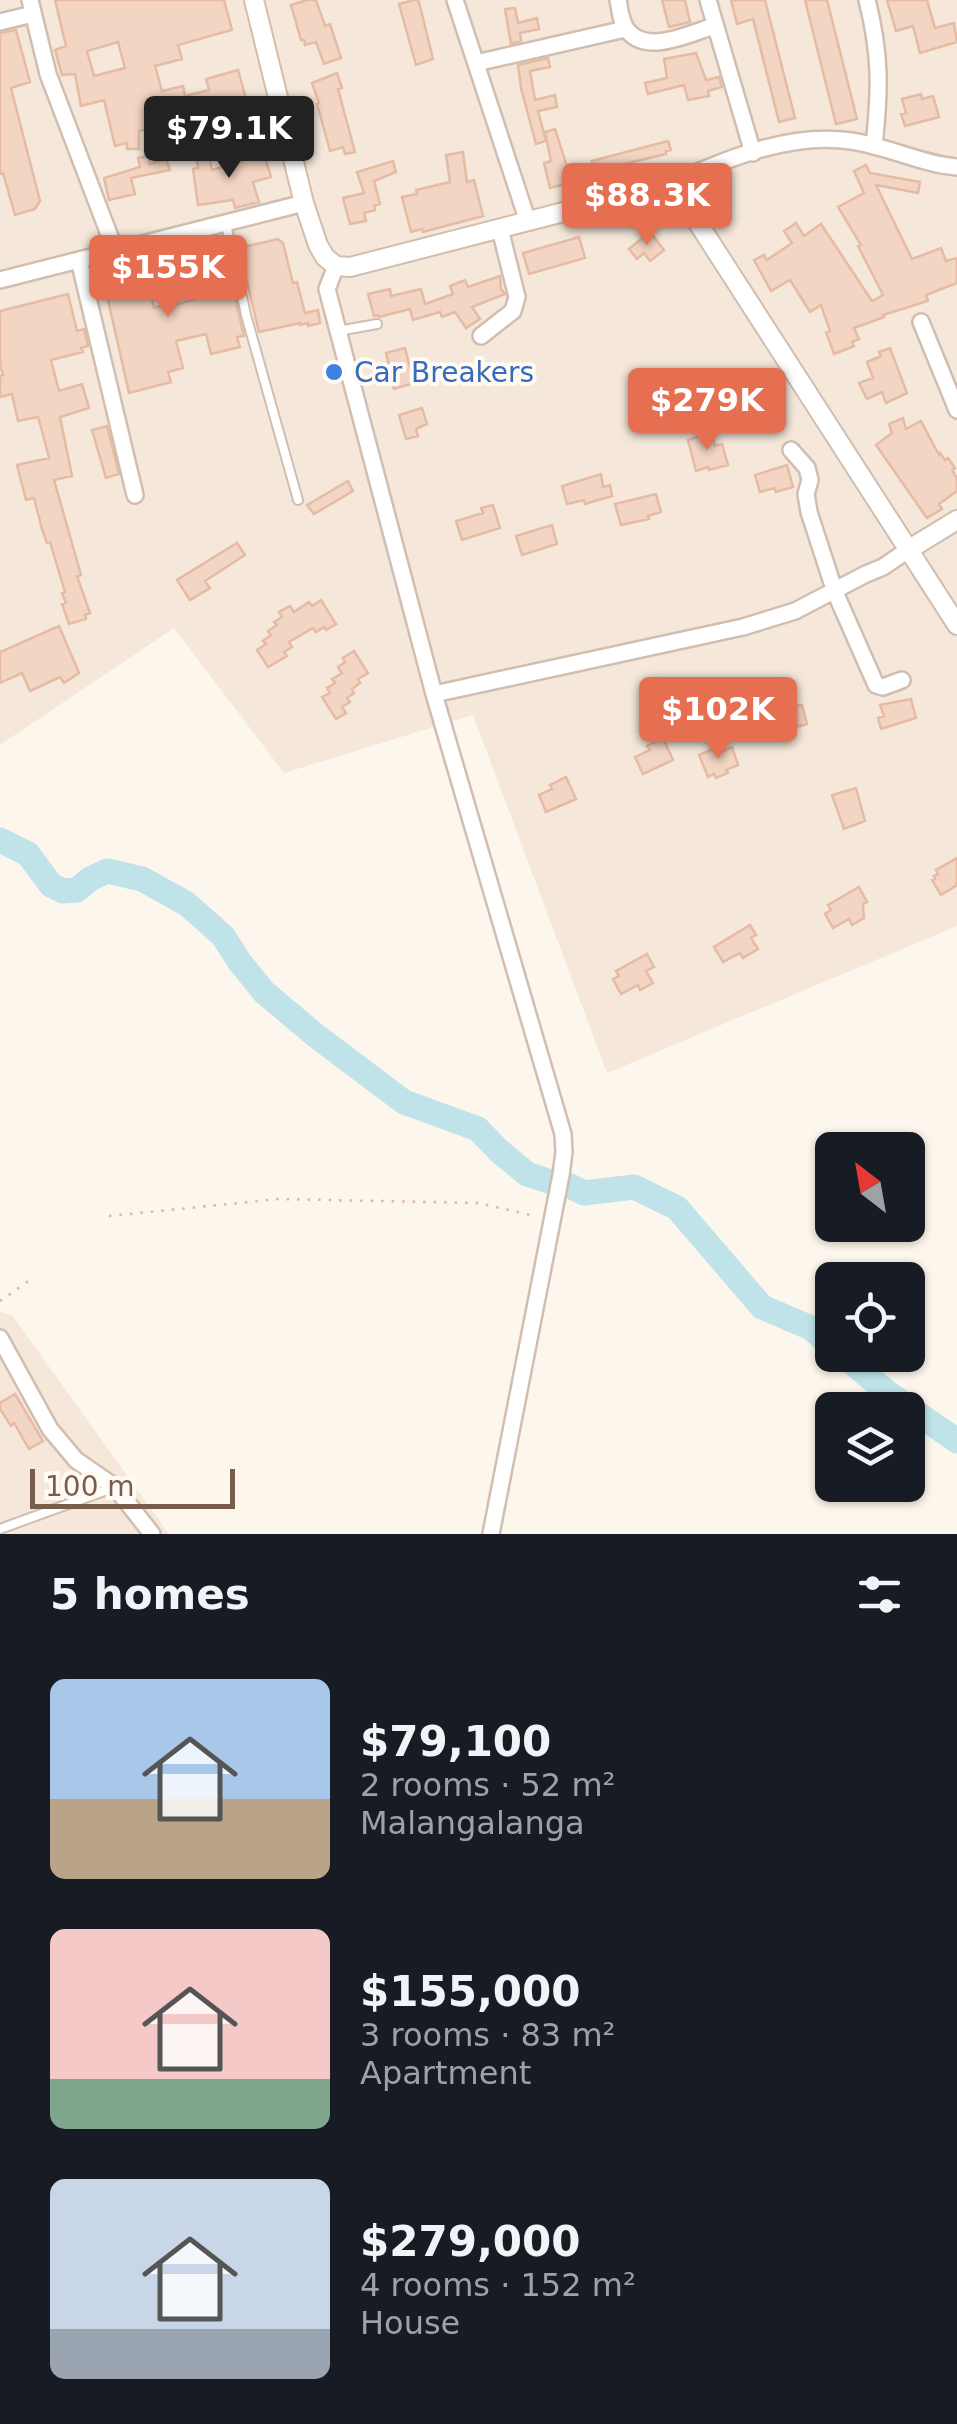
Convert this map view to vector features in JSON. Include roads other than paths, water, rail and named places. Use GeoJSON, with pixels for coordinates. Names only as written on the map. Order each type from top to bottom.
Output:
{"type":"FeatureCollection","features":[{"type":"Feature","properties":{"kind":"street"},"geometry":{"type":"LineString","coordinates":[[254,0],[304,202],[325,257],[336,266],[350,267],[644,190],[673,195],[688,210],[957,625]]}},
{"type":"Feature","properties":{"kind":"street"},"geometry":{"type":"LineString","coordinates":[[454,0],[528,222]]}},
{"type":"Feature","properties":{"kind":"street"},"geometry":{"type":"LineString","coordinates":[[618,0],[625,29],[646,42],[714,26]]}},
{"type":"Feature","properties":{"kind":"street"},"geometry":{"type":"LineString","coordinates":[[708,0],[753,152]]}},
{"type":"Feature","properties":{"kind":"street"},"geometry":{"type":"LineString","coordinates":[[867,0],[880,66],[874,146]]}},
{"type":"Feature","properties":{"kind":"street"},"geometry":{"type":"LineString","coordinates":[[0,22],[32,7],[48,74],[116,250]]}},
{"type":"Feature","properties":{"kind":"street"},"geometry":{"type":"LineString","coordinates":[[476,63],[625,29]]}},
{"type":"Feature","properties":{"kind":"street"},"geometry":{"type":"LineString","coordinates":[[656,190],[753,152],[824,139],[849,140],[957,167]]}},
{"type":"Feature","properties":{"kind":"street"},"geometry":{"type":"LineString","coordinates":[[0,280],[304,202]]}},
{"type":"Feature","properties":{"kind":"street"},"geometry":{"type":"LineString","coordinates":[[481,336],[516,305],[500,228]]}},
{"type":"Feature","properties":{"kind":"street"},"geometry":{"type":"LineString","coordinates":[[78,260],[135,496]]}},
{"type":"Feature","properties":{"kind":"street"},"geometry":{"type":"LineString","coordinates":[[336,266],[327,289],[434,694],[563,1134],[563,1163],[491,1534]]}},
{"type":"Feature","properties":{"kind":"street"},"geometry":{"type":"LineString","coordinates":[[920,322],[957,410]]}},
{"type":"Feature","properties":{"kind":"street"},"geometry":{"type":"LineString","coordinates":[[791,450],[807,468],[809,512],[835,592],[876,685],[902,680]]}},
{"type":"Feature","properties":{"kind":"street"},"geometry":{"type":"LineString","coordinates":[[434,694],[743,627],[795,611],[883,568],[957,520]]}},
{"type":"Feature","properties":{"kind":"street"},"geometry":{"type":"LineString","coordinates":[[0,1338],[50,1428],[76,1460],[115,1487],[152,1534]]}},
{"type":"Feature","properties":{"kind":"lane"},"geometry":{"type":"LineString","coordinates":[[226,222],[246,314],[298,500]]}},
{"type":"Feature","properties":{"kind":"lane"},"geometry":{"type":"LineString","coordinates":[[338,331],[378,324]]}},
{"type":"Feature","properties":{"kind":"lane"},"geometry":{"type":"LineString","coordinates":[[0,1529],[115,1487]]}},
{"type":"Feature","properties":{"kind":"waterway"},"geometry":{"type":"LineString","coordinates":[[0,840],[28,854],[51,885],[63,891],[77,890],[107,871],[142,879],[187,904],[223,936],[264,992],[315,1035],[404,1102],[478,1129],[527,1174],[551,1182]]}},
{"type":"Feature","properties":{"kind":"waterway"},"geometry":{"type":"LineString","coordinates":[[570,1186],[584,1193],[634,1187],[677,1208],[762,1307],[815,1331]]}},
{"type":"Feature","properties":{"kind":"waterway"},"geometry":{"type":"LineString","coordinates":[[863,1372],[957,1441]]}},
{"type":"Feature","properties":{"kind":"place","name":"Car Breakers"},"geometry":{"type":"Point","coordinates":[334,372]}}]}
